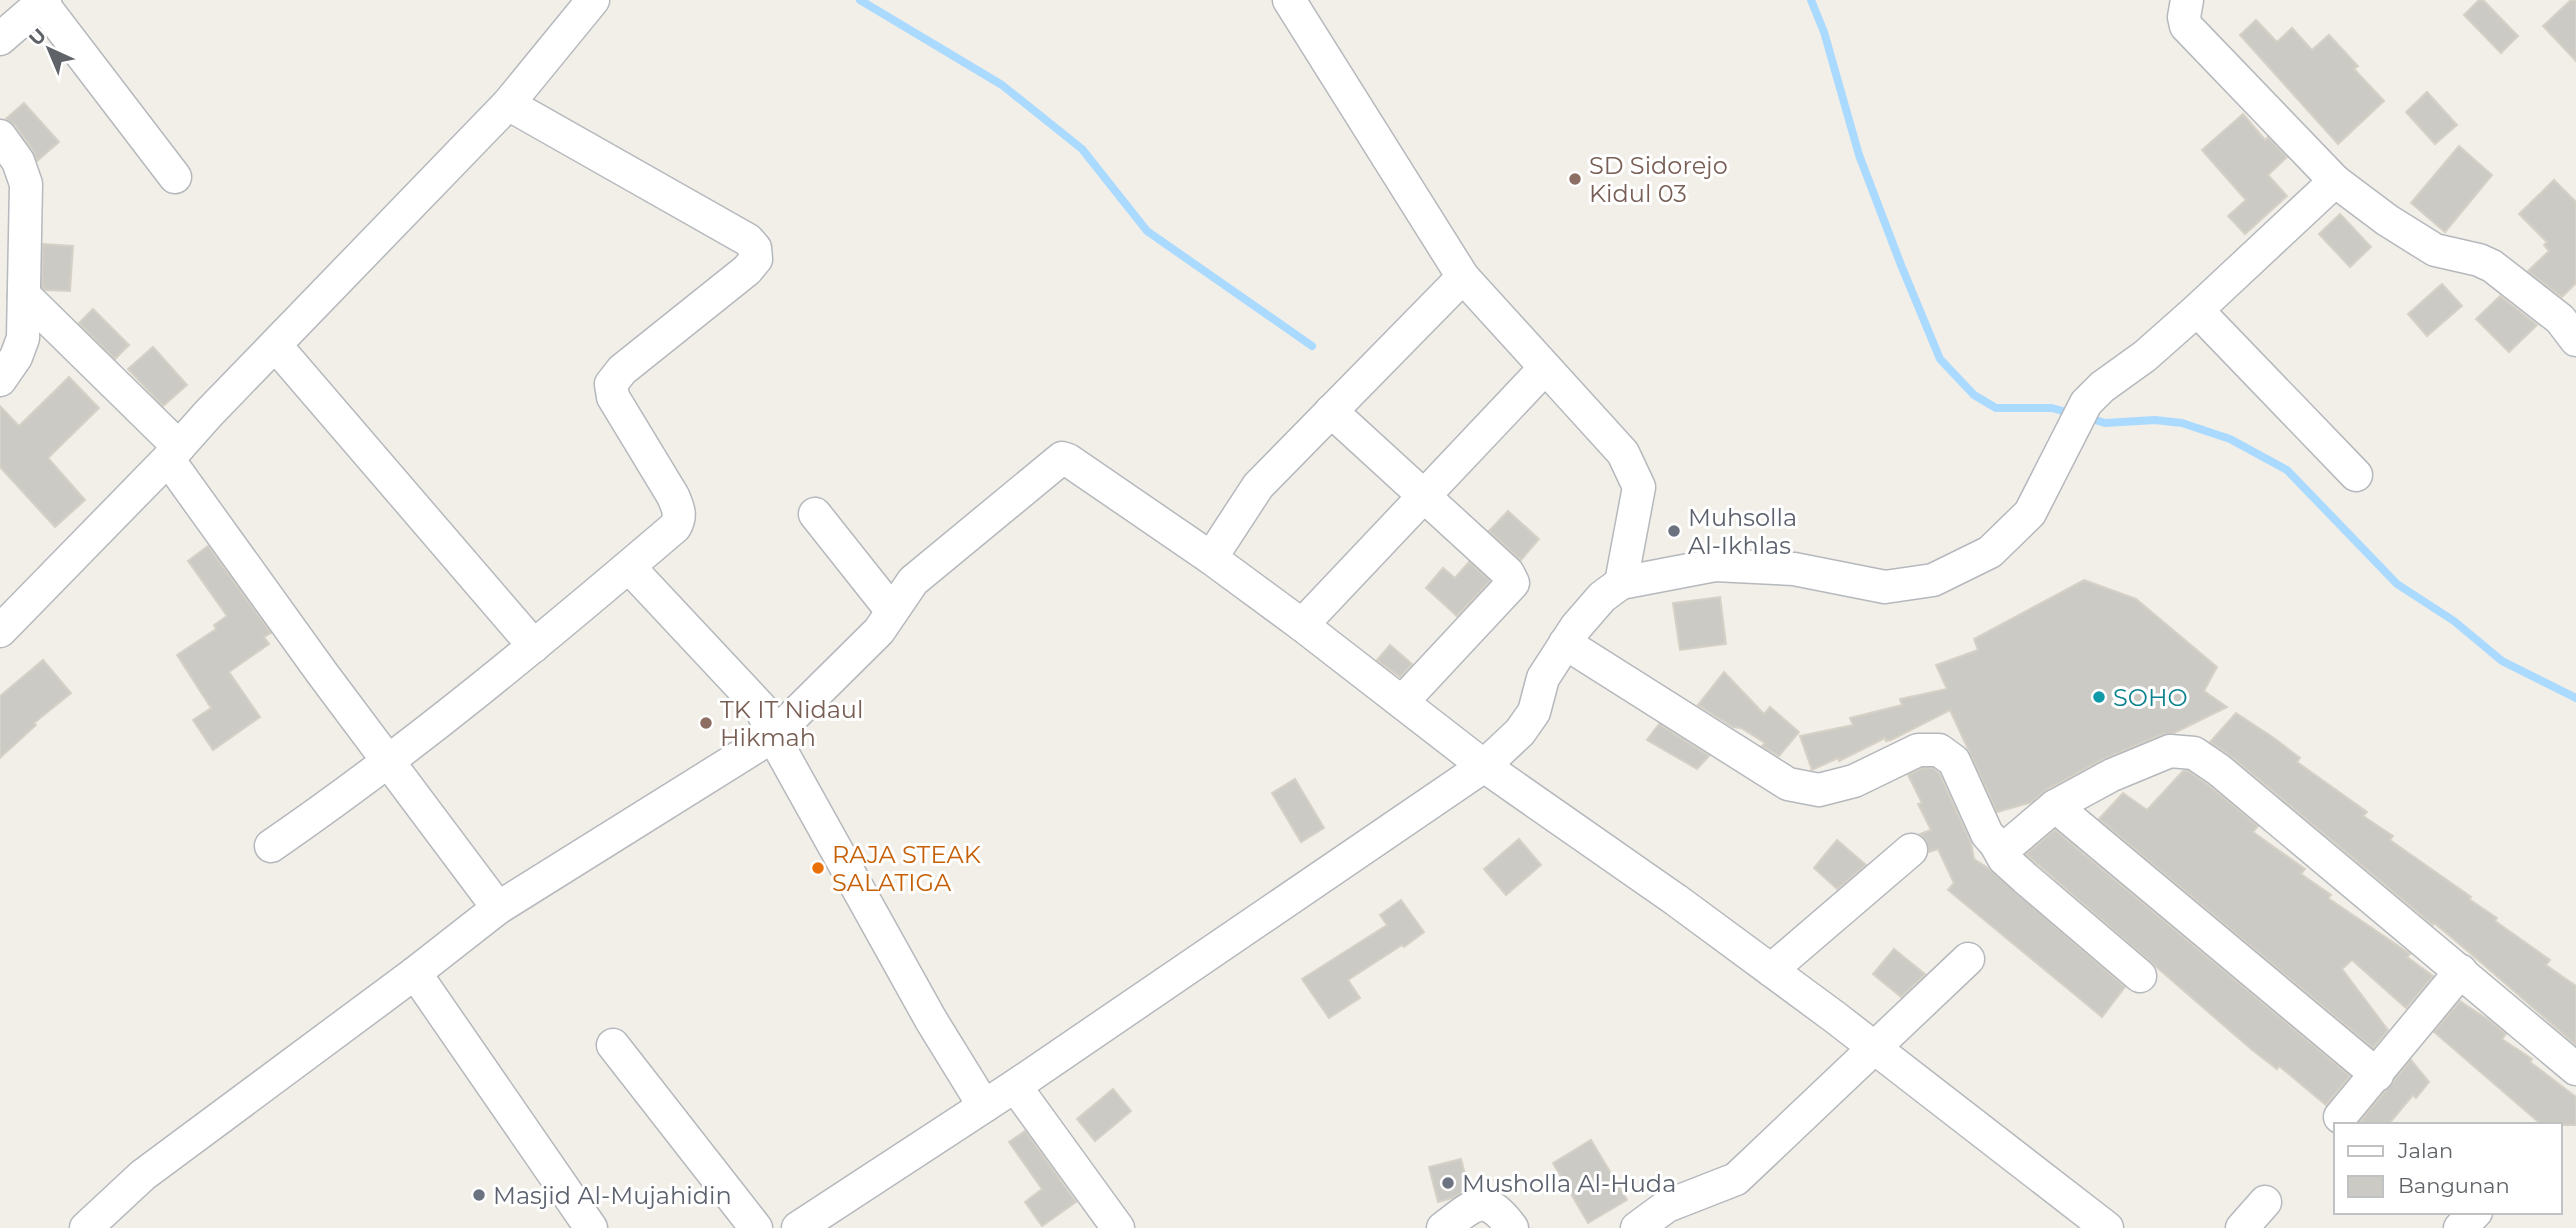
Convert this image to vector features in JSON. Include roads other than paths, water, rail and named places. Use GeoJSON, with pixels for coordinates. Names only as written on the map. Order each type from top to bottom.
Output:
{"type":"FeatureCollection","features":[{"type":"Feature","properties":{"kind":"street"},"geometry":{"type":"LineString","coordinates":[[0,631],[508,104],[593,0]]}},
{"type":"Feature","properties":{"kind":"street"},"geometry":{"type":"LineString","coordinates":[[1289,0],[1463,277],[1623,453],[1639,487],[1621,583]]}},
{"type":"Feature","properties":{"kind":"street"},"geometry":{"type":"LineString","coordinates":[[2187,0],[2183,17],[2186,26],[2335,181],[2387,220],[2435,250],[2492,265],[2571,321]]}},
{"type":"Feature","properties":{"kind":"street"},"geometry":{"type":"LineString","coordinates":[[0,39],[44,2],[175,177]]}},
{"type":"Feature","properties":{"kind":"street"},"geometry":{"type":"LineString","coordinates":[[271,846],[387,761],[534,646],[675,527],[680,515],[673,496],[613,397],[611,384],[622,370],[747,270],[756,258],[755,248],[748,240],[508,104]]}},
{"type":"Feature","properties":{"kind":"street"},"geometry":{"type":"LineString","coordinates":[[0,136],[18,161],[26,184],[23,338],[16,357],[0,380]]}},
{"type":"Feature","properties":{"kind":"street"},"geometry":{"type":"LineString","coordinates":[[798,1228],[1015,1086],[1484,766],[1520,732],[1534,712],[1543,678],[1564,643],[1602,597],[1621,583],[1715,565],[1794,569],[1885,587],[1933,580],[1990,552],[2031,513],[2086,403],[2197,310],[2335,181]]}},
{"type":"Feature","properties":{"kind":"street"},"geometry":{"type":"LineString","coordinates":[[1211,558],[1258,486],[1463,277]]}},
{"type":"Feature","properties":{"kind":"street"},"geometry":{"type":"LineString","coordinates":[[24,295],[174,453],[387,761],[498,908]]}},
{"type":"Feature","properties":{"kind":"street"},"geometry":{"type":"LineString","coordinates":[[2197,310],[2356,475]]}},
{"type":"Feature","properties":{"kind":"street"},"geometry":{"type":"LineString","coordinates":[[276,345],[534,646]]}},
{"type":"Feature","properties":{"kind":"street"},"geometry":{"type":"LineString","coordinates":[[1302,625],[1545,368]]}},
{"type":"Feature","properties":{"kind":"street"},"geometry":{"type":"LineString","coordinates":[[1331,411],[1508,573],[1513,583],[1402,702]]}},
{"type":"Feature","properties":{"kind":"street"},"geometry":{"type":"LineString","coordinates":[[86,1228],[143,1175],[498,908],[773,736],[879,631],[913,581],[1062,458],[1211,558],[1484,766],[1676,900],[1873,1047],[2107,1228]]}},
{"type":"Feature","properties":{"kind":"street"},"geometry":{"type":"LineString","coordinates":[[815,514],[892,611]]}},
{"type":"Feature","properties":{"kind":"street"},"geometry":{"type":"LineString","coordinates":[[629,566],[761,708],[773,736],[931,1020],[984,1106]]}},
{"type":"Feature","properties":{"kind":"street"},"geometry":{"type":"LineString","coordinates":[[1564,643],[1788,784],[1819,790],[1854,781],[1918,750],[1939,750],[1954,761],[1987,834],[2004,859],[2140,976]]}},
{"type":"Feature","properties":{"kind":"street"},"geometry":{"type":"LineString","coordinates":[[1995,843],[2003,847],[2010,844],[2055,806],[2112,775],[2170,751],[2194,753],[2219,770],[2576,1069]]}},
{"type":"Feature","properties":{"kind":"street"},"geometry":{"type":"LineString","coordinates":[[2055,806],[2377,1075]]}},
{"type":"Feature","properties":{"kind":"street"},"geometry":{"type":"LineString","coordinates":[[1771,970],[1912,850]]}},
{"type":"Feature","properties":{"kind":"street"},"geometry":{"type":"LineString","coordinates":[[1649,1225],[1667,1206],[1736,1179],[1968,959]]}},
{"type":"Feature","properties":{"kind":"street"},"geometry":{"type":"LineString","coordinates":[[2340,1117],[2461,971]]}},
{"type":"Feature","properties":{"kind":"street"},"geometry":{"type":"LineString","coordinates":[[415,973],[591,1228]]}},
{"type":"Feature","properties":{"kind":"street"},"geometry":{"type":"LineString","coordinates":[[613,1045],[756,1228]]}},
{"type":"Feature","properties":{"kind":"street"},"geometry":{"type":"LineString","coordinates":[[1015,1086],[1118,1228]]}},
{"type":"Feature","properties":{"kind":"street"},"geometry":{"type":"LineString","coordinates":[[2242,1228],[2265,1202]]}},
{"type":"Feature","properties":{"kind":"street"},"geometry":{"type":"LineString","coordinates":[[1443,1228],[1472,1207],[1482,1204],[1491,1206],[1502,1214],[1512,1228]]}},
{"type":"Feature","properties":{"kind":"street"},"geometry":{"type":"LineString","coordinates":[[2460,1228],[2474,1214]]}},
{"type":"Feature","properties":{"kind":"waterway"},"geometry":{"type":"LineString","coordinates":[[860,0],[1002,85],[1082,149],[1147,231],[1312,346]]}},
{"type":"Feature","properties":{"kind":"waterway"},"geometry":{"type":"LineString","coordinates":[[1811,0],[1824,32],[1859,155],[1940,359],[1974,395],[1996,408],[2052,408],[2073,414]]}},
{"type":"Feature","properties":{"kind":"waterway"},"geometry":{"type":"LineString","coordinates":[[2085,417],[2105,423],[2155,420],[2182,423],[2230,439],[2287,470],[2397,584],[2454,621],[2502,661],[2576,698]]}},
{"type":"Feature","properties":{"kind":"place","name":"SD Sidorejo Kidul 03"},"geometry":{"type":"Point","coordinates":[1575,179]}},
{"type":"Feature","properties":{"kind":"place","name":"Muhsolla Al-Ikhlas"},"geometry":{"type":"Point","coordinates":[1674,531]}},
{"type":"Feature","properties":{"kind":"place","name":"SOHO"},"geometry":{"type":"Point","coordinates":[2099,697]}},
{"type":"Feature","properties":{"kind":"place","name":"TK IT Nidaul Hikmah"},"geometry":{"type":"Point","coordinates":[706,723]}},
{"type":"Feature","properties":{"kind":"place","name":"RAJA STEAK SALATIGA"},"geometry":{"type":"Point","coordinates":[818,868]}},
{"type":"Feature","properties":{"kind":"place","name":"Musholla Al-Huda"},"geometry":{"type":"Point","coordinates":[1448,1183]}},
{"type":"Feature","properties":{"kind":"place","name":"Masjid Al-Mujahidin"},"geometry":{"type":"Point","coordinates":[479,1195]}}]}
